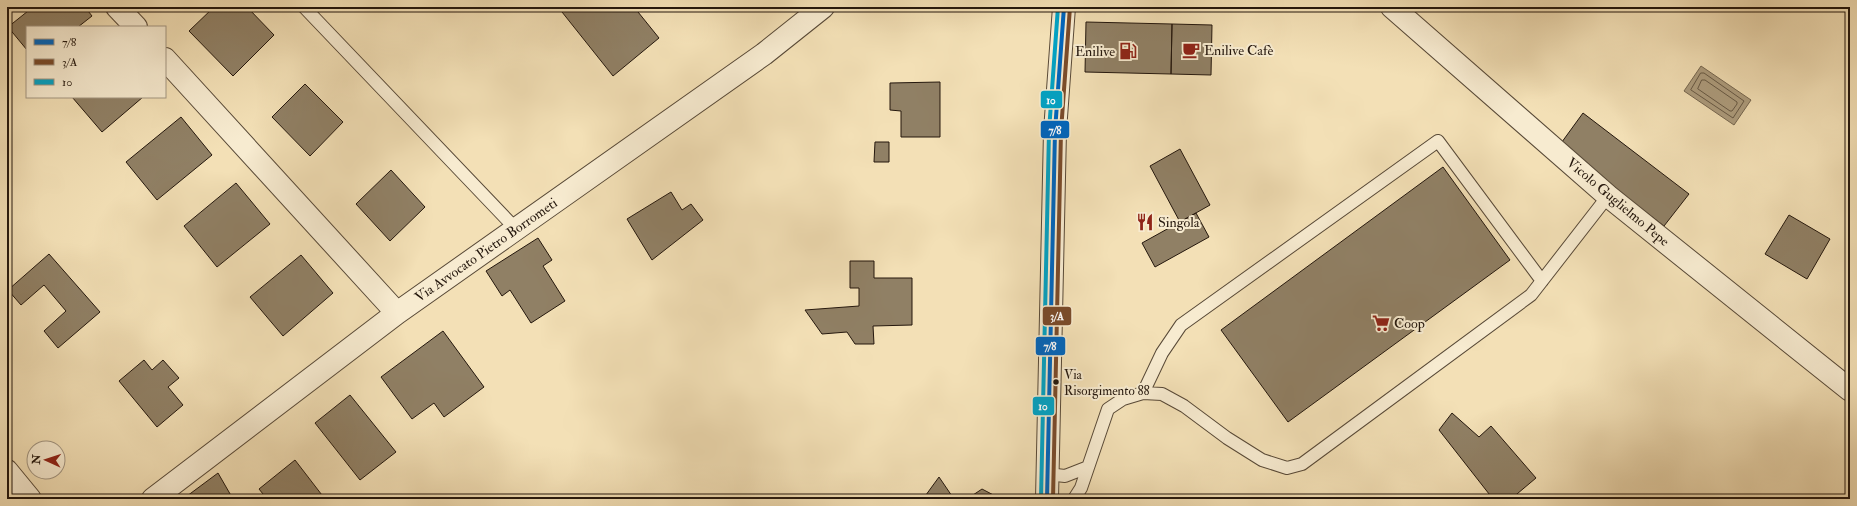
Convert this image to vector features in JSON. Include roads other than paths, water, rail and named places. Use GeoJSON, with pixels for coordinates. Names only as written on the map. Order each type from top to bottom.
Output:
{"type":"FeatureCollection","features":[{"type":"Feature","properties":{"kind":"street"},"geometry":{"type":"LineString","coordinates":[[118,7],[135,26]]}},
{"type":"Feature","properties":{"kind":"street","name":"Via Avvocato Pietro Borrometi"},"geometry":{"type":"LineString","coordinates":[[153,499],[397,313],[764,54],[823,7]]}},
{"type":"Feature","properties":{"kind":"street"},"geometry":{"type":"LineString","coordinates":[[1047,499],[1055,131],[1064,7]]}},
{"type":"Feature","properties":{"kind":"street","name":"Vicolo Guglielmo Pepe"},"geometry":{"type":"LineString","coordinates":[[1392,7],[1608,196],[1850,390]]}},
{"type":"Feature","properties":{"kind":"street"},"geometry":{"type":"LineString","coordinates":[[166,60],[397,313]]}},
{"type":"Feature","properties":{"kind":"street"},"geometry":{"type":"LineString","coordinates":[[7,471],[30,499]]}},
{"type":"Feature","properties":{"kind":"lane"},"geometry":{"type":"LineString","coordinates":[[304,7],[516,229]]}},
{"type":"Feature","properties":{"kind":"lane"},"geometry":{"type":"LineString","coordinates":[[1143,393],[1162,353],[1180,325],[1438,141],[1542,281]]}},
{"type":"Feature","properties":{"kind":"lane"},"geometry":{"type":"LineString","coordinates":[[1074,499],[1081,488],[1108,410],[1123,399],[1143,393],[1162,394],[1184,406],[1227,438],[1262,460],[1287,468],[1302,464],[1531,296],[1608,196]]}},
{"type":"Feature","properties":{"kind":"lane"},"geometry":{"type":"LineString","coordinates":[[1048,474],[1065,476],[1088,467]]}},
{"type":"Feature","properties":{"kind":"water"},"geometry":{"type":"Polygon","coordinates":[[[1701,66],[1751,100],[1734,125],[1684,91],[1701,66]]]}},
{"type":"Feature","properties":{"kind":"place","name":"Enilive Cafè"},"geometry":{"type":"Point","coordinates":[1191,50]}},
{"type":"Feature","properties":{"kind":"place","name":"Enilive"},"geometry":{"type":"Point","coordinates":[1128,51]}},
{"type":"Feature","properties":{"kind":"place","name":"Singola"},"geometry":{"type":"Point","coordinates":[1145,222]}},
{"type":"Feature","properties":{"kind":"place","name":"Coop"},"geometry":{"type":"Point","coordinates":[1381,323]}},
{"type":"Feature","properties":{"kind":"place","name":"Via Risorgimento 88"},"geometry":{"type":"Point","coordinates":[1056,382]}}]}
